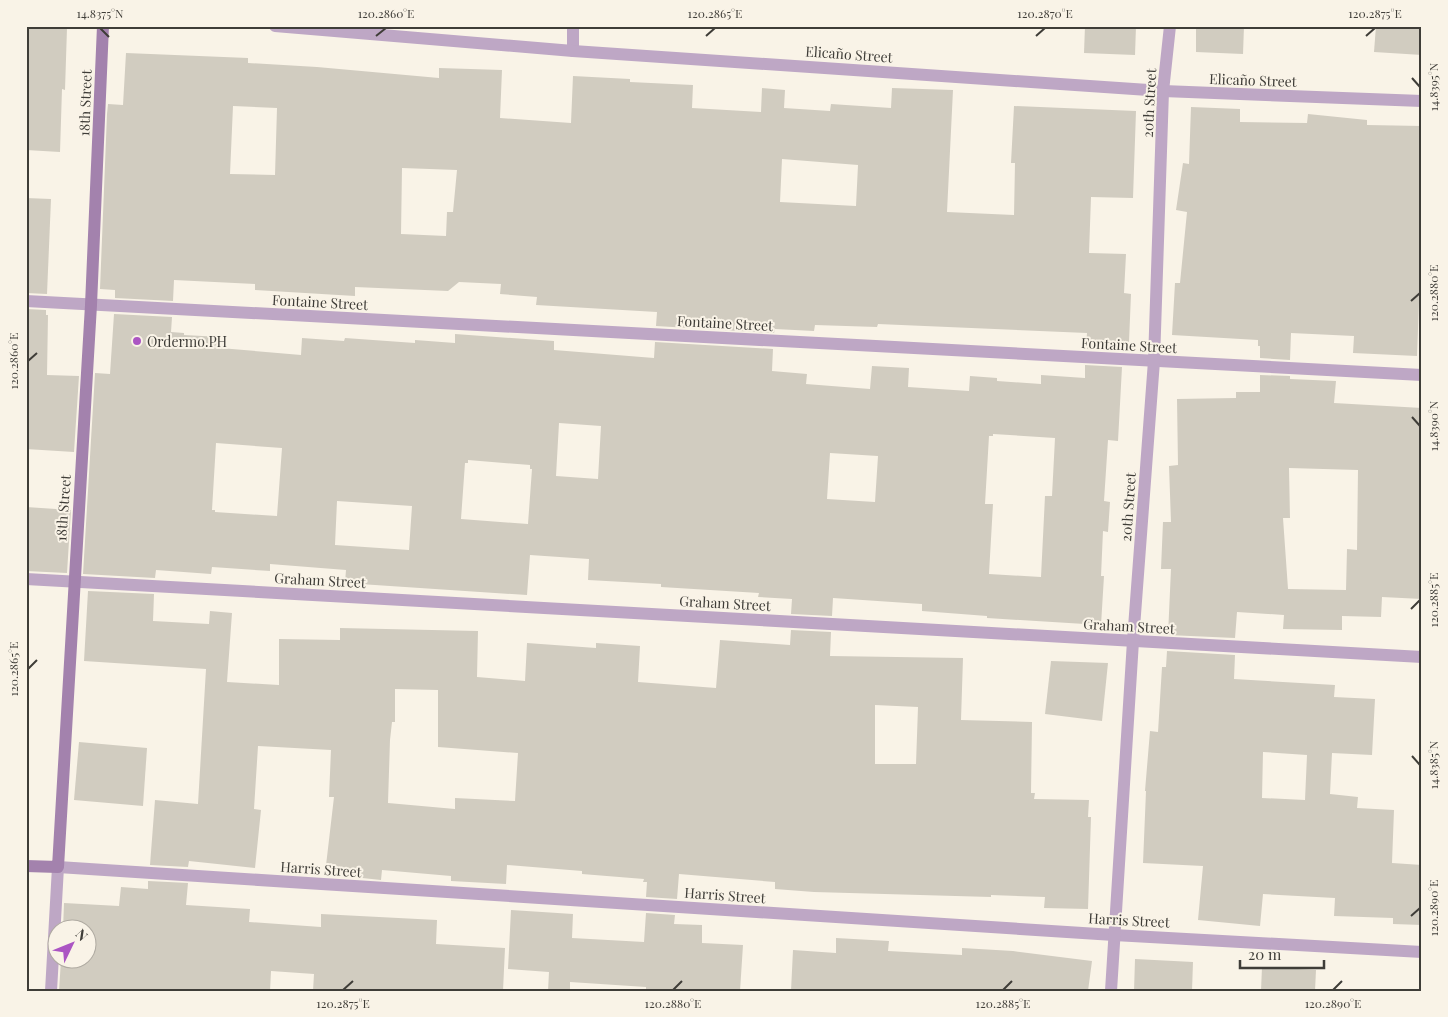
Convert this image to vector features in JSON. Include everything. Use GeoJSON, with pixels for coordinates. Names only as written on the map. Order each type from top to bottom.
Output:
{"type":"FeatureCollection","features":[{"type":"Feature","properties":{"kind":"main road","name":"18th Street"},"geometry":{"type":"LineString","coordinates":[[58,867],[91,304],[103,26]]}},
{"type":"Feature","properties":{"kind":"main road","name":"Harris Street"},"geometry":{"type":"LineString","coordinates":[[26,866],[58,867]]}},
{"type":"Feature","properties":{"kind":"street","name":"Elicaño Street"},"geometry":{"type":"LineString","coordinates":[[275,26],[573,50],[1163,91],[1422,101]]}},
{"type":"Feature","properties":{"kind":"street"},"geometry":{"type":"LineString","coordinates":[[573,26],[573,50]]}},
{"type":"Feature","properties":{"kind":"street","name":"20th Street"},"geometry":{"type":"LineString","coordinates":[[1111,991],[1133,641],[1154,361],[1163,91],[1170,26]]}},
{"type":"Feature","properties":{"kind":"street","name":"Fontaine Street"},"geometry":{"type":"LineString","coordinates":[[26,301],[1422,375]]}},
{"type":"Feature","properties":{"kind":"street","name":"Graham Street"},"geometry":{"type":"LineString","coordinates":[[26,578],[1422,657]]}},
{"type":"Feature","properties":{"kind":"street","name":"Harris Street"},"geometry":{"type":"LineString","coordinates":[[58,867],[1114,935],[1422,952]]}},
{"type":"Feature","properties":{"kind":"street","name":"18th Street"},"geometry":{"type":"LineString","coordinates":[[51,991],[58,867]]}},
{"type":"Feature","properties":{"kind":"building"},"geometry":{"type":"Polygon","coordinates":[[[26,26],[67,28],[65,90],[62,89],[60,152],[26,150],[26,26]]]}},
{"type":"Feature","properties":{"kind":"building"},"geometry":{"type":"Polygon","coordinates":[[[1085,26],[1136,26],[1135,55],[1084,53],[1085,26]]]}},
{"type":"Feature","properties":{"kind":"building"},"geometry":{"type":"Polygon","coordinates":[[[1196,26],[1244,26],[1243,54],[1196,52],[1196,26]]]}},
{"type":"Feature","properties":{"kind":"building"},"geometry":{"type":"Polygon","coordinates":[[[1376,26],[1422,26],[1422,55],[1374,52],[1376,26]]]}},
{"type":"Feature","properties":{"kind":"building"},"geometry":{"type":"Polygon","coordinates":[[[126,53],[248,58],[248,63],[439,78],[439,68],[502,70],[500,118],[571,123],[573,76],[630,79],[630,82],[693,85],[692,108],[761,112],[762,88],[785,90],[784,108],[830,111],[831,104],[891,108],[892,88],[953,90],[947,212],[1014,215],[1015,163],[1011,163],[1014,106],[1136,111],[1133,198],[1091,197],[1089,253],[1126,254],[1124,293],[1131,294],[1129,342],[1124,341],[1123,351],[1086,349],[1087,333],[878,324],[877,327],[815,325],[814,331],[775,329],[774,333],[656,326],[657,312],[536,305],[537,297],[500,294],[501,284],[459,282],[448,291],[355,287],[355,296],[255,290],[255,284],[174,280],[173,301],[115,298],[115,290],[100,289],[107,114],[108,104],[123,105],[126,53]],[[233,106],[230,174],[275,175],[277,108],[233,106]],[[782,159],[780,202],[856,206],[858,165],[782,159]],[[402,168],[401,234],[446,236],[447,212],[453,212],[457,170],[402,168]]]}},
{"type":"Feature","properties":{"kind":"building"},"geometry":{"type":"Polygon","coordinates":[[[1191,107],[1240,109],[1240,122],[1307,123],[1308,114],[1367,120],[1367,125],[1422,126],[1422,276],[1420,276],[1417,356],[1353,353],[1354,336],[1291,333],[1290,360],[1260,358],[1258,340],[1172,335],[1175,283],[1180,283],[1187,212],[1176,210],[1183,163],[1189,164],[1191,107]]]}},
{"type":"Feature","properties":{"kind":"building"},"geometry":{"type":"Polygon","coordinates":[[[26,198],[51,199],[47,294],[26,293],[26,198]]]}},
{"type":"Feature","properties":{"kind":"building"},"geometry":{"type":"Polygon","coordinates":[[[26,309],[46,310],[46,315],[48,315],[47,375],[79,376],[74,452],[26,449],[26,309]]]}},
{"type":"Feature","properties":{"kind":"building"},"geometry":{"type":"Polygon","coordinates":[[[114,314],[172,317],[171,332],[184,333],[184,335],[221,337],[220,348],[301,355],[302,338],[344,341],[345,338],[415,343],[415,340],[455,343],[455,334],[554,341],[554,350],[654,358],[655,342],[773,349],[772,371],[807,374],[806,384],[870,389],[872,366],[909,368],[908,387],[969,391],[970,376],[997,378],[997,381],[1041,384],[1041,375],[1085,378],[1085,365],[1122,367],[1118,441],[1108,440],[1104,501],[1110,502],[1108,532],[1103,531],[1101,576],[1104,576],[1101,625],[987,618],[987,616],[922,611],[922,604],[833,598],[832,616],[791,614],[792,599],[758,597],[759,593],[661,587],[661,584],[588,580],[589,559],[530,555],[527,595],[345,583],[346,570],[270,564],[270,571],[212,567],[211,574],[156,570],[155,578],[83,574],[95,373],[110,374],[114,314]],[[559,423],[556,476],[598,479],[601,426],[559,423]],[[993,434],[993,436],[989,436],[985,504],[993,504],[989,574],[1041,577],[1045,496],[1052,496],[1055,438],[993,434]],[[216,443],[212,510],[215,510],[215,512],[277,516],[282,448],[216,443]],[[830,453],[827,499],[875,502],[878,456],[830,453]],[[468,460],[468,463],[465,463],[461,519],[528,524],[532,469],[530,469],[530,465],[468,460]],[[337,501],[335,545],[409,550],[412,506],[337,501]]]}},
{"type":"Feature","properties":{"kind":"building"},"geometry":{"type":"Polygon","coordinates":[[[1260,375],[1290,376],[1290,379],[1336,381],[1334,403],[1422,408],[1422,599],[1382,597],[1381,617],[1342,616],[1342,630],[1283,629],[1284,615],[1237,612],[1235,638],[1168,635],[1171,569],[1161,569],[1163,522],[1171,522],[1169,466],[1178,465],[1177,399],[1236,398],[1236,392],[1260,392],[1260,375]],[[1289,468],[1290,518],[1283,518],[1288,589],[1346,590],[1347,549],[1357,550],[1358,470],[1289,468]]]}},
{"type":"Feature","properties":{"kind":"building"},"geometry":{"type":"Polygon","coordinates":[[[26,507],[71,510],[67,573],[26,571],[26,507]]]}},
{"type":"Feature","properties":{"kind":"building"},"geometry":{"type":"Polygon","coordinates":[[[88,591],[154,594],[153,621],[209,624],[210,611],[232,613],[227,682],[279,685],[279,639],[340,640],[340,628],[478,631],[477,677],[525,681],[527,643],[596,648],[596,643],[640,646],[638,682],[716,688],[720,640],[790,645],[791,630],[831,632],[830,656],[963,658],[961,720],[1032,722],[1031,793],[1035,793],[1034,799],[1089,800],[1088,817],[1091,817],[1088,909],[1044,908],[1045,897],[814,892],[775,889],[775,882],[679,874],[677,899],[646,897],[647,882],[643,882],[644,879],[582,874],[582,871],[507,865],[506,884],[451,881],[451,876],[382,870],[381,880],[325,874],[334,797],[329,797],[331,750],[258,746],[254,809],[261,810],[255,868],[189,861],[188,867],[150,865],[155,800],[198,804],[206,669],[84,661],[88,591]],[[395,689],[395,722],[392,722],[390,740],[388,803],[455,809],[455,798],[515,801],[518,753],[438,747],[438,690],[395,689]],[[875,705],[875,764],[916,764],[918,707],[875,705]]]}},
{"type":"Feature","properties":{"kind":"building"},"geometry":{"type":"Polygon","coordinates":[[[1167,651],[1235,655],[1234,679],[1335,685],[1334,697],[1375,699],[1372,755],[1332,753],[1330,794],[1358,797],[1357,808],[1394,810],[1392,863],[1422,865],[1422,925],[1393,924],[1393,918],[1334,916],[1335,898],[1263,894],[1260,926],[1198,920],[1203,866],[1143,863],[1145,791],[1150,731],[1158,732],[1162,667],[1166,667],[1167,651]],[[1263,752],[1262,798],[1305,800],[1307,755],[1263,752]]]}},
{"type":"Feature","properties":{"kind":"building"},"geometry":{"type":"Polygon","coordinates":[[[1051,661],[1108,663],[1102,721],[1045,714],[1051,661]]]}},
{"type":"Feature","properties":{"kind":"building"},"geometry":{"type":"Polygon","coordinates":[[[79,742],[147,748],[143,806],[74,800],[79,742]]]}},
{"type":"Feature","properties":{"kind":"building"},"geometry":{"type":"Polygon","coordinates":[[[148,881],[188,883],[186,905],[250,909],[249,922],[321,927],[321,914],[437,920],[436,944],[505,948],[503,991],[313,991],[314,974],[271,971],[270,991],[59,991],[60,970],[98,970],[98,920],[63,920],[64,903],[119,906],[121,887],[148,889],[148,881]]]}},
{"type":"Feature","properties":{"kind":"building"},"geometry":{"type":"Polygon","coordinates":[[[511,910],[573,914],[572,938],[644,942],[646,913],[675,915],[674,924],[702,925],[702,943],[743,945],[740,991],[646,991],[646,987],[570,982],[570,991],[548,991],[549,972],[508,969],[511,910]]]}},
{"type":"Feature","properties":{"kind":"building"},"geometry":{"type":"Polygon","coordinates":[[[836,938],[889,941],[888,951],[962,955],[962,948],[1013,951],[1092,961],[1088,991],[791,991],[793,950],[836,953],[836,938]]]}},
{"type":"Feature","properties":{"kind":"building"},"geometry":{"type":"Polygon","coordinates":[[[1135,959],[1193,962],[1192,991],[1134,991],[1135,959]]]}},
{"type":"Feature","properties":{"kind":"building"},"geometry":{"type":"Polygon","coordinates":[[[1262,967],[1316,970],[1315,991],[1261,991],[1262,967]]]}},
{"type":"Feature","properties":{"kind":"place","name":"Ordermo.PH"},"geometry":{"type":"Point","coordinates":[137,341]}}]}
